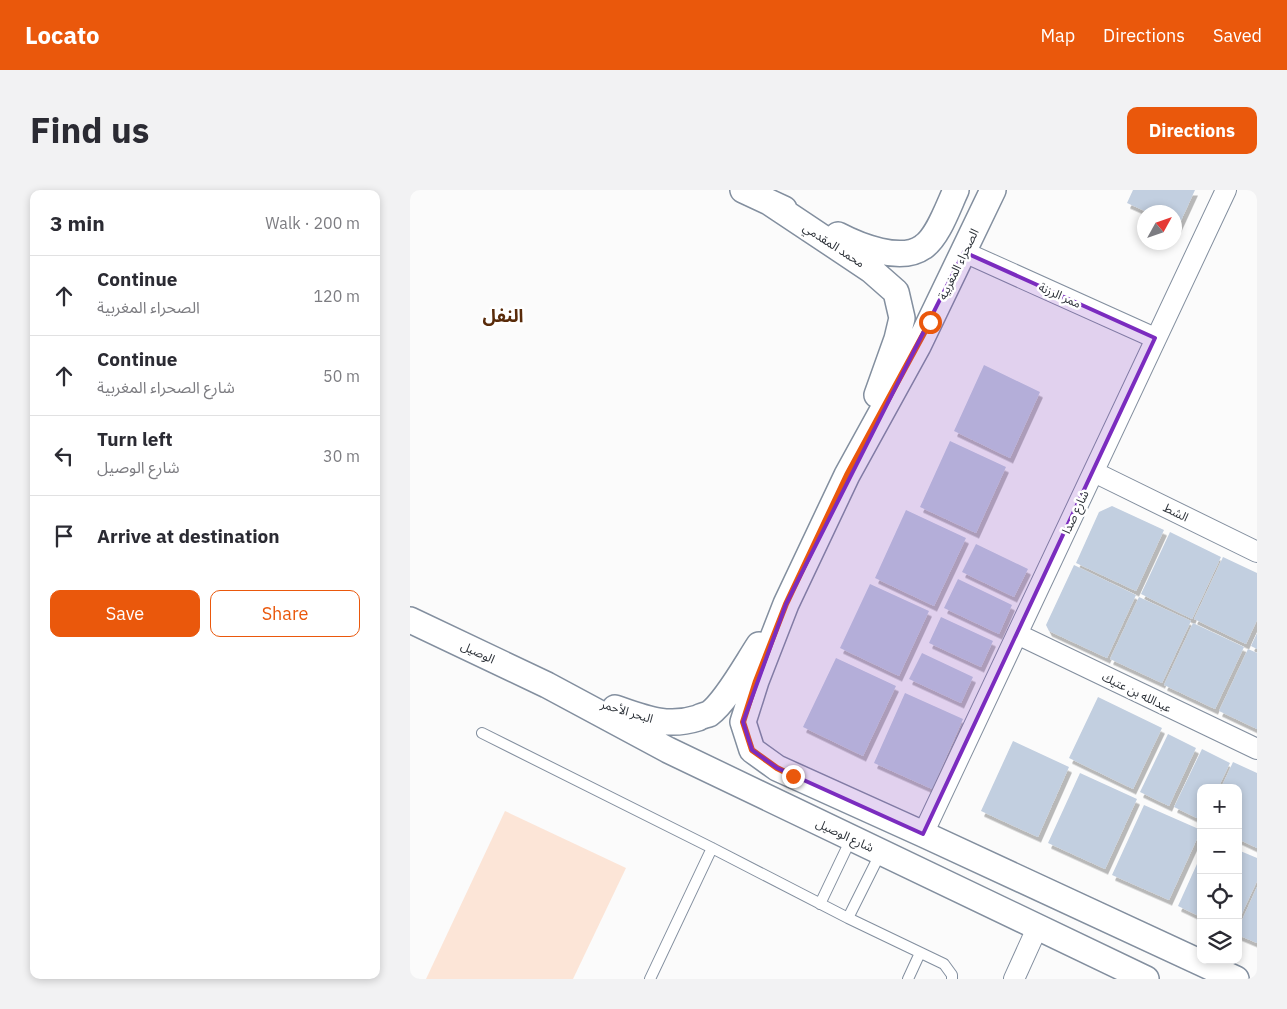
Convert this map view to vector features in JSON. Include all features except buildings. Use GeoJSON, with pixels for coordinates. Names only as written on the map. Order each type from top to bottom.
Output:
{"type":"FeatureCollection","features":[{"type":"Feature","properties":{"kind":"street","name":"محمد المقدمي"},"geometry":{"type":"LineString","coordinates":[[743,190],[855,244],[896,254],[911,253],[924,247],[937,230],[956,190]]}},
{"type":"Feature","properties":{"kind":"street","name":"الصحراء المغربية"},"geometry":{"type":"LineString","coordinates":[[786,604],[847,475],[918,346],[993,190]]}},
{"type":"Feature","properties":{"kind":"street","name":"شارع صدا"},"geometry":{"type":"LineString","coordinates":[[923,834],[1226,190]]}},
{"type":"Feature","properties":{"kind":"street","name":"محمد المقدمي"},"geometry":{"type":"LineString","coordinates":[[768,202],[871,270],[896,292],[902,318],[897,339],[847,475]]}},
{"type":"Feature","properties":{"kind":"street","name":"ممر الرزنة"},"geometry":{"type":"LineString","coordinates":[[964,252],[1155,338]]}},
{"type":"Feature","properties":{"kind":"street","name":"الشط"},"geometry":{"type":"LineString","coordinates":[[1094,472],[1257,552]]}},
{"type":"Feature","properties":{"kind":"street","name":"البحر الأحمر"},"geometry":{"type":"LineString","coordinates":[[547,685],[645,718],[665,722],[684,722],[708,714],[723,699],[786,604]]}},
{"type":"Feature","properties":{"kind":"street"},"geometry":{"type":"LineString","coordinates":[[786,604],[756,681],[743,722],[752,750],[777,768],[1236,979]]}},
{"type":"Feature","properties":{"kind":"street","name":"الوصيل"},"geometry":{"type":"LineString","coordinates":[[410,620],[547,685]]}},
{"type":"Feature","properties":{"kind":"street","name":"عبدالله بن عتيك"},"geometry":{"type":"LineString","coordinates":[[1018,634],[1257,749]]}},
{"type":"Feature","properties":{"kind":"street","name":"شارع الوصيل"},"geometry":{"type":"LineString","coordinates":[[547,685],[668,750],[1146,979]]}},
{"type":"Feature","properties":{"kind":"street"},"geometry":{"type":"LineString","coordinates":[[1014,979],[1038,926]]}},
{"type":"Feature","properties":{"kind":"lane"},"geometry":{"type":"LineString","coordinates":[[482,733],[820,904],[944,964],[952,975],[952,979]]}},
{"type":"Feature","properties":{"kind":"lane"},"geometry":{"type":"LineString","coordinates":[[820,904],[852,838]]}},
{"type":"Feature","properties":{"kind":"lane"},"geometry":{"type":"LineString","coordinates":[[650,979],[712,848]]}},
{"type":"Feature","properties":{"kind":"lane"},"geometry":{"type":"LineString","coordinates":[[848,918],[881,852]]}},
{"type":"Feature","properties":{"kind":"lane"},"geometry":{"type":"LineString","coordinates":[[908,979],[920,953]]}},
{"type":"Feature","properties":{"kind":"highlighted area"},"geometry":{"type":"Polygon","coordinates":[[[964,252],[1155,338],[923,834],[777,768],[752,750],[743,722],[786,604],[964,252]]]}},
{"type":"Feature","properties":{"kind":"shaded area"},"geometry":{"type":"Polygon","coordinates":[[[505,811],[626,868],[573,979],[426,979],[505,811]]]}},
{"type":"Feature","properties":{"kind":"district","name":"النفل"},"geometry":{"type":"Point","coordinates":[503,315]}},
{"type":"Feature","properties":{"kind":"route"},"geometry":{"type":"LineString","coordinates":[[793,776],[777,768],[752,750],[743,722],[756,681],[786,604],[847,475],[930,322]]}}]}
